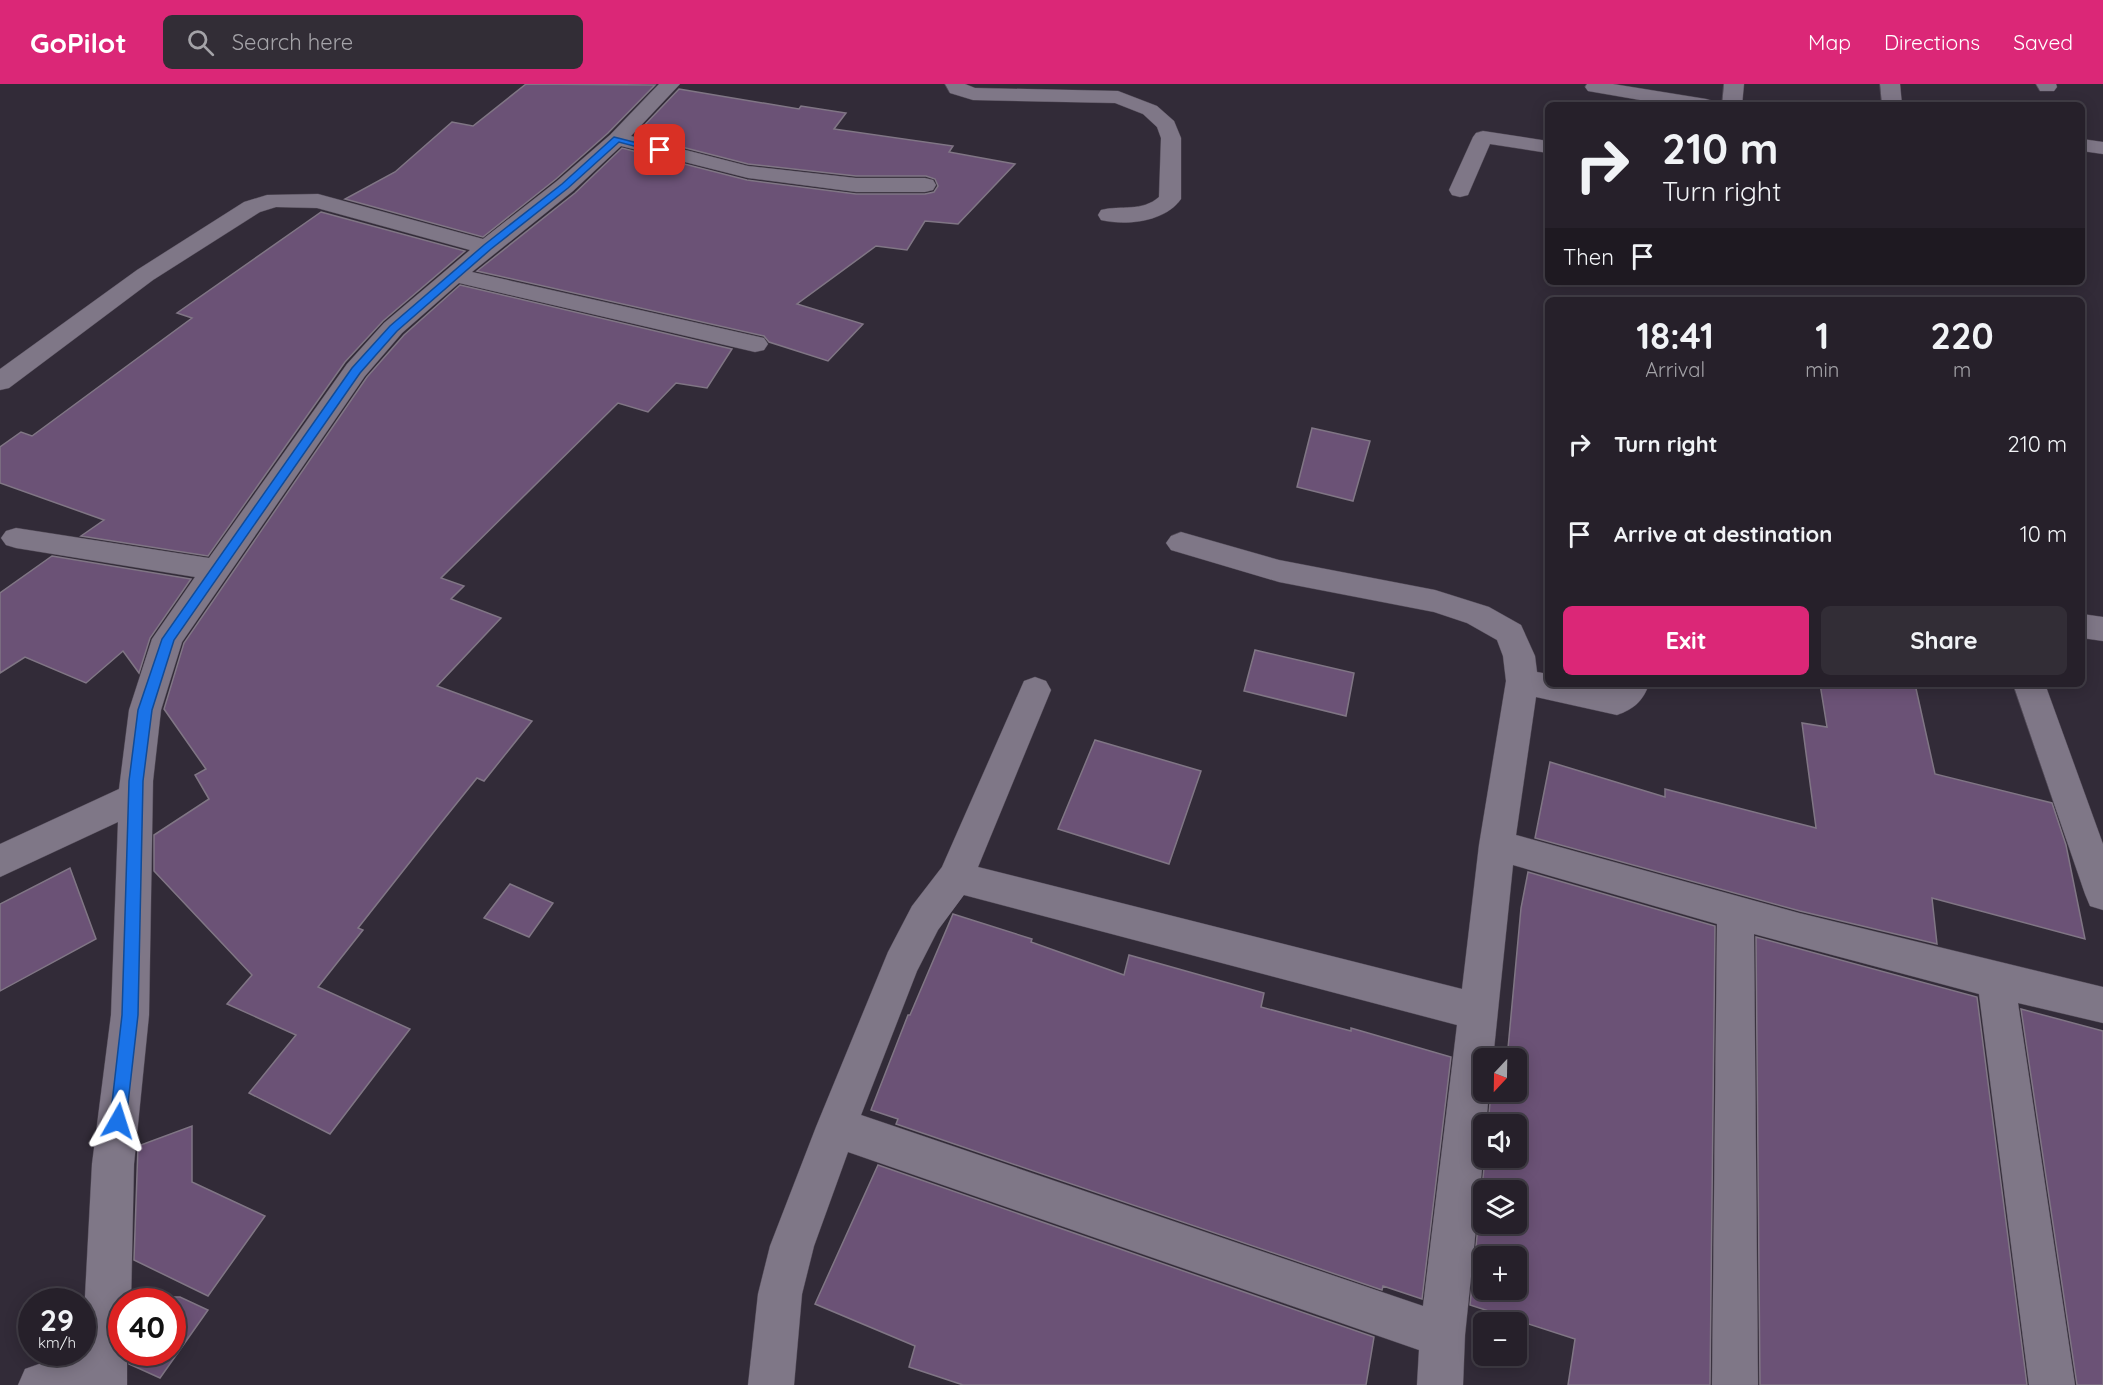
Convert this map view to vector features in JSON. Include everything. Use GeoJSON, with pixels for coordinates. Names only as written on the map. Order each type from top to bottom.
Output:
{"type":"FeatureCollection","features":[{"type":"Feature","properties":{"kind":"street"},"geometry":{"type":"LineString","coordinates":[[41,1385],[104,1375],[114,1164],[130,1015],[136,797],[145,710],[168,639],[356,370],[393,328],[487,247],[565,186],[617,139],[670,84]]}},
{"type":"Feature","properties":{"kind":"street"},"geometry":{"type":"LineString","coordinates":[[955,84],[957,89],[972,94],[1118,97],[1150,110],[1167,125],[1172,138],[1170,199],[1161,208],[1149,214],[1108,215]]}},
{"type":"Feature","properties":{"kind":"street"},"geometry":{"type":"LineString","coordinates":[[1732,102],[1734,84]]}},
{"type":"Feature","properties":{"kind":"street"},"geometry":{"type":"LineString","coordinates":[[1890,84],[1892,102]]}},
{"type":"Feature","properties":{"kind":"street"},"geometry":{"type":"LineString","coordinates":[[1595,87],[1688,102]]}},
{"type":"Feature","properties":{"kind":"street"},"geometry":{"type":"LineString","coordinates":[[1460,190],[1483,137],[1545,147]]}},
{"type":"Feature","properties":{"kind":"street"},"geometry":{"type":"LineString","coordinates":[[617,139],[759,174],[856,185],[925,185]]}},
{"type":"Feature","properties":{"kind":"street"},"geometry":{"type":"LineString","coordinates":[[2085,145],[2103,148]]}},
{"type":"Feature","properties":{"kind":"street"},"geometry":{"type":"LineString","coordinates":[[0,382],[145,275],[262,202],[292,198],[318,201],[487,247]]}},
{"type":"Feature","properties":{"kind":"street"},"geometry":{"type":"LineString","coordinates":[[455,276],[755,345]]}},
{"type":"Feature","properties":{"kind":"street"},"geometry":{"type":"LineString","coordinates":[[16,538],[216,570]]}},
{"type":"Feature","properties":{"kind":"street"},"geometry":{"type":"LineString","coordinates":[[1181,543],[1279,571],[1435,601],[1478,615],[1510,633],[1519,656],[1522,681],[1497,845],[1442,1335],[1440,1385]]}},
{"type":"Feature","properties":{"kind":"street"},"geometry":{"type":"LineString","coordinates":[[2085,626],[2103,629]]}},
{"type":"Feature","properties":{"kind":"street"},"geometry":{"type":"LineString","coordinates":[[1522,681],[1545,686]]}},
{"type":"Feature","properties":{"kind":"street"},"geometry":{"type":"LineString","coordinates":[[1549,687],[1617,702],[1630,692],[1632,687]]}},
{"type":"Feature","properties":{"kind":"street"},"geometry":{"type":"LineString","coordinates":[[2030,687],[2103,894]]}},
{"type":"Feature","properties":{"kind":"street"},"geometry":{"type":"LineString","coordinates":[[771,1385],[780,1294],[792,1246],[836,1127],[901,964],[925,918],[956,877],[1035,690]]}},
{"type":"Feature","properties":{"kind":"street"},"geometry":{"type":"LineString","coordinates":[[0,861],[136,797]]}},
{"type":"Feature","properties":{"kind":"street"},"geometry":{"type":"LineString","coordinates":[[1497,845],[1735,914],[1996,981],[2103,1005]]}},
{"type":"Feature","properties":{"kind":"street"},"geometry":{"type":"LineString","coordinates":[[956,877],[1478,1012]]}},
{"type":"Feature","properties":{"kind":"street"},"geometry":{"type":"LineString","coordinates":[[1735,914],[1735,1385]]}},
{"type":"Feature","properties":{"kind":"street"},"geometry":{"type":"LineString","coordinates":[[1996,981],[2052,1385]]}},
{"type":"Feature","properties":{"kind":"street"},"geometry":{"type":"LineString","coordinates":[[836,1127],[1442,1335]]}},
{"type":"Feature","properties":{"kind":"building"},"geometry":{"type":"Polygon","coordinates":[[[526,84],[655,85],[608,133],[556,179],[483,237],[345,199],[395,172],[452,122],[473,126],[526,84]]]}},
{"type":"Feature","properties":{"kind":"building"},"geometry":{"type":"Polygon","coordinates":[[[679,89],[799,109],[801,106],[846,113],[834,129],[953,146],[949,152],[1015,164],[958,224],[925,221],[907,250],[876,246],[797,304],[863,324],[828,361],[769,342],[764,336],[477,271],[575,193],[622,148],[747,180],[856,194],[925,194],[934,192],[938,186],[935,179],[926,176],[856,176],[748,164],[635,135],[679,89]]]}},
{"type":"Feature","properties":{"kind":"building"},"geometry":{"type":"Polygon","coordinates":[[[321,212],[465,251],[383,321],[345,362],[208,556],[81,536],[104,520],[0,483],[0,447],[21,432],[32,436],[192,318],[177,313],[321,212]]]}},
{"type":"Feature","properties":{"kind":"building"},"geometry":{"type":"Polygon","coordinates":[[[460,285],[732,349],[707,388],[676,383],[648,412],[618,403],[441,578],[464,586],[451,599],[501,618],[437,686],[532,721],[484,781],[477,778],[358,928],[363,930],[318,987],[410,1029],[330,1134],[249,1093],[296,1035],[227,1004],[252,975],[154,871],[154,835],[209,799],[195,775],[206,769],[164,709],[184,643],[367,377],[404,335],[460,285]]]}},
{"type":"Feature","properties":{"kind":"building"},"geometry":{"type":"Polygon","coordinates":[[[1312,428],[1370,441],[1353,501],[1297,487],[1312,428]]]}},
{"type":"Feature","properties":{"kind":"building"},"geometry":{"type":"Polygon","coordinates":[[[52,556],[191,579],[150,638],[139,673],[123,651],[86,683],[25,657],[0,673],[0,593],[52,556]]]}},
{"type":"Feature","properties":{"kind":"building"},"geometry":{"type":"Polygon","coordinates":[[[1255,650],[1354,673],[1346,716],[1244,691],[1255,650]]]}},
{"type":"Feature","properties":{"kind":"building"},"geometry":{"type":"Polygon","coordinates":[[[1820,687],[1916,687],[1935,774],[2052,803],[2066,845],[2085,939],[1932,898],[1937,944],[1800,911],[1535,838],[1550,762],[1665,797],[1665,789],[1816,828],[1802,723],[1827,727],[1820,687]]]}},
{"type":"Feature","properties":{"kind":"building"},"geometry":{"type":"Polygon","coordinates":[[[1095,740],[1201,771],[1169,864],[1058,829],[1095,740]]]}},
{"type":"Feature","properties":{"kind":"building"},"geometry":{"type":"Polygon","coordinates":[[[70,868],[96,939],[0,991],[0,904],[70,868]]]}},
{"type":"Feature","properties":{"kind":"building"},"geometry":{"type":"Polygon","coordinates":[[[1528,872],[1715,926],[1710,1385],[1568,1385],[1575,1339],[1527,1323],[1527,1312],[1492,1312],[1470,1305],[1473,1276],[1473,1300],[1527,1300],[1527,1246],[1476,1246],[1477,1234],[1527,1234],[1527,1180],[1483,1180],[1484,1168],[1527,1168],[1527,1114],[1489,1114],[1490,1102],[1527,1102],[1527,1048],[1508,1048],[1521,908],[1528,872]]]}},
{"type":"Feature","properties":{"kind":"building"},"geometry":{"type":"Polygon","coordinates":[[[510,884],[553,903],[529,937],[484,918],[510,884]]]}},
{"type":"Feature","properties":{"kind":"building"},"geometry":{"type":"Polygon","coordinates":[[[953,914],[1032,939],[1031,942],[1124,975],[1129,955],[1264,993],[1261,1007],[1351,1031],[1351,1028],[1451,1057],[1422,1299],[1383,1286],[1382,1290],[896,1124],[898,1119],[871,1110],[908,1015],[910,1015],[953,914]]]}},
{"type":"Feature","properties":{"kind":"building"},"geometry":{"type":"Polygon","coordinates":[[[1756,937],[1977,997],[2027,1385],[1760,1385],[1756,937]]]}},
{"type":"Feature","properties":{"kind":"building"},"geometry":{"type":"Polygon","coordinates":[[[2021,1009],[2103,1031],[2103,1385],[2077,1385],[2021,1009]]]}},
{"type":"Feature","properties":{"kind":"building"},"geometry":{"type":"Polygon","coordinates":[[[192,1126],[192,1182],[265,1216],[208,1296],[134,1260],[138,1146],[192,1126]]]}},
{"type":"Feature","properties":{"kind":"building"},"geometry":{"type":"Polygon","coordinates":[[[878,1165],[1374,1337],[1366,1385],[963,1385],[909,1367],[915,1346],[815,1304],[878,1165]]]}},
{"type":"Feature","properties":{"kind":"building"},"geometry":{"type":"Polygon","coordinates":[[[186,1300],[208,1310],[186,1341],[186,1300]]]}},
{"type":"Feature","properties":{"kind":"building"},"geometry":{"type":"Polygon","coordinates":[[[133,1366],[168,1366],[160,1378],[133,1366]]]}},
{"type":"Feature","properties":{"kind":"route"},"geometry":{"type":"LineString","coordinates":[[118,1121],[130,1015],[136,781],[145,710],[168,639],[356,370],[393,328],[487,247],[565,186],[617,139],[660,150]]}}]}
